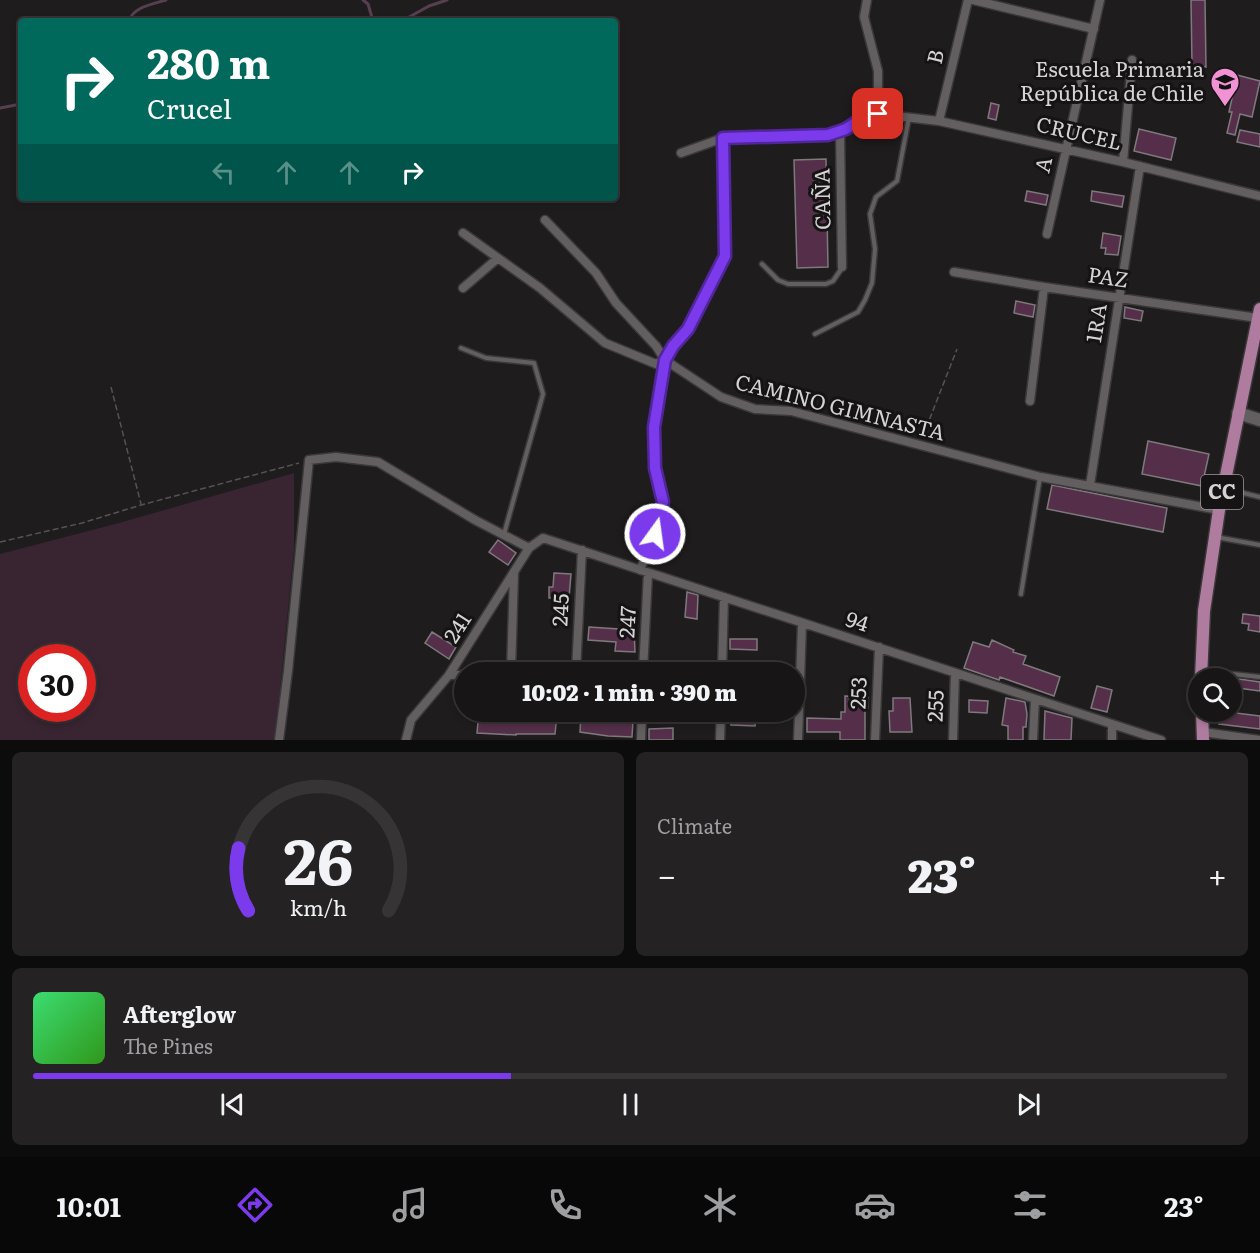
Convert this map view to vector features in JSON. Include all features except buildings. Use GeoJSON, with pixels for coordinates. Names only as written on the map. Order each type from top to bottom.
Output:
{"type":"FeatureCollection","features":[{"type":"Feature","properties":{"kind":"main road","name":"CC"},"geometry":{"type":"LineString","coordinates":[[1201,668],[1204,611],[1219,510],[1238,413],[1256,352],[1259,313]]}},
{"type":"Feature","properties":{"kind":"street"},"geometry":{"type":"LineString","coordinates":[[867,0],[864,17],[878,71],[878,114]]}},
{"type":"Feature","properties":{"kind":"street","name":"B"},"geometry":{"type":"LineString","coordinates":[[939,122],[968,0]]}},
{"type":"Feature","properties":{"kind":"street"},"geometry":{"type":"LineString","coordinates":[[973,0],[1094,28]]}},
{"type":"Feature","properties":{"kind":"street","name":"A"},"geometry":{"type":"LineString","coordinates":[[1047,234],[1100,0]]}},
{"type":"Feature","properties":{"kind":"street"},"geometry":{"type":"LineString","coordinates":[[1123,162],[1132,60]]}},
{"type":"Feature","properties":{"kind":"street","name":"CRUCEL"},"geometry":{"type":"LineString","coordinates":[[681,153],[723,138],[828,135],[862,118],[878,114],[939,122],[1066,149],[1260,196]]}},
{"type":"Feature","properties":{"kind":"street","name":"CAÑA"},"geometry":{"type":"LineString","coordinates":[[840,130],[842,267]]}},
{"type":"Feature","properties":{"kind":"street","name":"247"},"geometry":{"type":"LineString","coordinates":[[643,662],[644,572],[663,502],[655,468],[654,427],[665,360],[673,346],[688,329],[725,256],[723,138]]}},
{"type":"Feature","properties":{"kind":"street","name":"1RA"},"geometry":{"type":"LineString","coordinates":[[1090,485],[1140,166]]}},
{"type":"Feature","properties":{"kind":"street"},"geometry":{"type":"LineString","coordinates":[[545,220],[596,273],[616,303],[656,346],[665,360]]}},
{"type":"Feature","properties":{"kind":"street","name":"CAMINO GIMNASTA"},"geometry":{"type":"LineString","coordinates":[[463,233],[540,288],[605,343],[656,363],[665,360],[720,397],[755,409],[791,411],[1041,477],[1219,510]]}},
{"type":"Feature","properties":{"kind":"street"},"geometry":{"type":"LineString","coordinates":[[463,288],[498,258]]}},
{"type":"Feature","properties":{"kind":"street","name":"PAZ"},"geometry":{"type":"LineString","coordinates":[[954,272],[1044,287],[1259,313]]}},
{"type":"Feature","properties":{"kind":"street"},"geometry":{"type":"LineString","coordinates":[[1030,401],[1044,287]]}},
{"type":"Feature","properties":{"kind":"street"},"geometry":{"type":"LineString","coordinates":[[1238,413],[1260,420]]}},
{"type":"Feature","properties":{"kind":"street"},"geometry":{"type":"LineString","coordinates":[[279,740],[309,460],[336,458],[378,462],[476,520],[529,548]]}},
{"type":"Feature","properties":{"kind":"street","name":"94"},"geometry":{"type":"LineString","coordinates":[[543,537],[802,624],[1161,740]]}},
{"type":"Feature","properties":{"kind":"street","name":"241"},"geometry":{"type":"LineString","coordinates":[[406,740],[411,720],[449,675],[529,548],[543,537]]}},
{"type":"Feature","properties":{"kind":"street","name":"245"},"geometry":{"type":"LineString","coordinates":[[576,662],[582,549]]}},
{"type":"Feature","properties":{"kind":"street"},"geometry":{"type":"LineString","coordinates":[[511,662],[514,572]]}},
{"type":"Feature","properties":{"kind":"street"},"geometry":{"type":"LineString","coordinates":[[722,662],[724,597]]}},
{"type":"Feature","properties":{"kind":"street"},"geometry":{"type":"LineString","coordinates":[[798,740],[802,624]]}},
{"type":"Feature","properties":{"kind":"street","name":"253"},"geometry":{"type":"LineString","coordinates":[[875,740],[879,647]]}},
{"type":"Feature","properties":{"kind":"street","name":"255"},"geometry":{"type":"LineString","coordinates":[[953,740],[955,673]]}},
{"type":"Feature","properties":{"kind":"street"},"geometry":{"type":"LineString","coordinates":[[449,675],[454,675]]}},
{"type":"Feature","properties":{"kind":"street"},"geometry":{"type":"LineString","coordinates":[[1033,740],[1035,699]]}},
{"type":"Feature","properties":{"kind":"street"},"geometry":{"type":"LineString","coordinates":[[641,740],[642,722]]}},
{"type":"Feature","properties":{"kind":"street"},"geometry":{"type":"LineString","coordinates":[[720,740],[721,722]]}},
{"type":"Feature","properties":{"kind":"street"},"geometry":{"type":"LineString","coordinates":[[1112,725],[1112,740]]}},
{"type":"Feature","properties":{"kind":"street"},"geometry":{"type":"LineString","coordinates":[[1203,736],[1260,740]]}},
{"type":"Feature","properties":{"kind":"lane"},"geometry":{"type":"LineString","coordinates":[[815,334],[858,312],[872,283],[875,249],[870,214],[876,197],[897,182],[909,117]]}},
{"type":"Feature","properties":{"kind":"lane"},"geometry":{"type":"LineString","coordinates":[[762,264],[778,280],[788,284],[826,284],[833,281],[842,267]]}},
{"type":"Feature","properties":{"kind":"lane"},"geometry":{"type":"LineString","coordinates":[[460,348],[486,358],[534,363],[543,394],[504,535]]}},
{"type":"Feature","properties":{"kind":"lane"},"geometry":{"type":"LineString","coordinates":[[1021,594],[1041,477]]}},
{"type":"Feature","properties":{"kind":"lane"},"geometry":{"type":"LineString","coordinates":[[1223,488],[1260,497]]}},
{"type":"Feature","properties":{"kind":"lane"},"geometry":{"type":"LineString","coordinates":[[1215,537],[1260,545]]}},
{"type":"Feature","properties":{"kind":"lane"},"geometry":{"type":"LineString","coordinates":[[1242,676],[1260,677]]}},
{"type":"Feature","properties":{"kind":"path"},"geometry":{"type":"LineString","coordinates":[[919,446],[957,349]]}},
{"type":"Feature","properties":{"kind":"path"},"geometry":{"type":"LineString","coordinates":[[111,387],[141,505]]}},
{"type":"Feature","properties":{"kind":"path"},"geometry":{"type":"LineString","coordinates":[[0,542],[82,523],[309,460]]}},
{"type":"Feature","properties":{"kind":"shaded area"},"geometry":{"type":"Polygon","coordinates":[[[294,473],[294,549],[275,740],[0,740],[0,554],[294,473]]]}},
{"type":"Feature","properties":{"kind":"waterway"},"geometry":{"type":"LineString","coordinates":[[130,18],[139,9],[166,0]]}},
{"type":"Feature","properties":{"kind":"waterway"},"geometry":{"type":"LineString","coordinates":[[363,0],[368,4],[372,18]]}},
{"type":"Feature","properties":{"kind":"waterway"},"geometry":{"type":"LineString","coordinates":[[407,18],[429,6],[447,0]]}},
{"type":"Feature","properties":{"kind":"waterway"},"geometry":{"type":"LineString","coordinates":[[0,108],[18,105]]}},
{"type":"Feature","properties":{"kind":"place","name":"Escuela Primaria República de Chile"},"geometry":{"type":"Point","coordinates":[1225,108]}},
{"type":"Feature","properties":{"kind":"route"},"geometry":{"type":"LineString","coordinates":[[655,534],[663,502],[655,468],[654,427],[665,360],[673,346],[688,329],[725,256],[723,138],[828,135],[846,129],[862,118],[878,114]]}}]}
